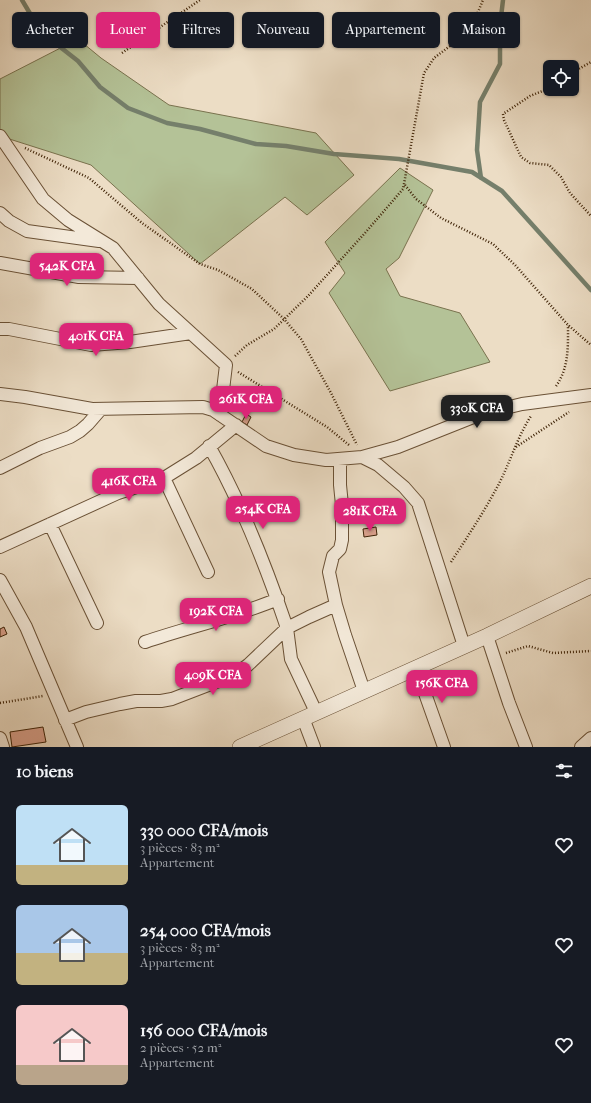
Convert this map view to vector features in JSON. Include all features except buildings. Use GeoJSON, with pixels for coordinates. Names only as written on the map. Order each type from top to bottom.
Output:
{"type":"FeatureCollection","features":[{"type":"Feature","properties":{"kind":"street"},"geometry":{"type":"LineString","coordinates":[[0,137],[43,199],[68,220],[113,248],[159,304],[226,365],[220,415]]}},
{"type":"Feature","properties":{"kind":"street"},"geometry":{"type":"LineString","coordinates":[[0,213],[9,221],[27,231],[104,242]]}},
{"type":"Feature","properties":{"kind":"street"},"geometry":{"type":"LineString","coordinates":[[0,264],[79,277],[138,278]]}},
{"type":"Feature","properties":{"kind":"street"},"geometry":{"type":"LineString","coordinates":[[0,329],[9,329],[91,345],[130,342],[191,333]]}},
{"type":"Feature","properties":{"kind":"street"},"geometry":{"type":"LineString","coordinates":[[0,394],[92,409],[203,407],[213,410],[266,446],[294,455],[326,460],[362,457],[398,446],[481,414],[522,404],[591,395]]}},
{"type":"Feature","properties":{"kind":"street"},"geometry":{"type":"LineString","coordinates":[[0,468],[40,448],[70,437],[88,424],[101,408]]}},
{"type":"Feature","properties":{"kind":"street"},"geometry":{"type":"LineString","coordinates":[[0,548],[118,493],[164,478],[192,461],[236,425]]}},
{"type":"Feature","properties":{"kind":"street"},"geometry":{"type":"LineString","coordinates":[[209,446],[226,476],[278,599],[287,628],[291,659],[310,715],[314,747]]}},
{"type":"Feature","properties":{"kind":"street"},"geometry":{"type":"LineString","coordinates":[[362,457],[378,465],[404,487],[418,503],[464,646]]}},
{"type":"Feature","properties":{"kind":"street"},"geometry":{"type":"LineString","coordinates":[[340,459],[342,540],[340,549],[333,556],[329,572],[336,606],[354,665],[364,691]]}},
{"type":"Feature","properties":{"kind":"street"},"geometry":{"type":"LineString","coordinates":[[164,478],[208,572]]}},
{"type":"Feature","properties":{"kind":"street"},"geometry":{"type":"LineString","coordinates":[[50,524],[97,623]]}},
{"type":"Feature","properties":{"kind":"street"},"geometry":{"type":"LineString","coordinates":[[0,580],[26,627],[77,747]]}},
{"type":"Feature","properties":{"kind":"street"},"geometry":{"type":"LineString","coordinates":[[245,746],[310,715],[487,636],[591,586]]}},
{"type":"Feature","properties":{"kind":"street"},"geometry":{"type":"LineString","coordinates":[[145,642],[240,613],[278,599]]}},
{"type":"Feature","properties":{"kind":"street"},"geometry":{"type":"LineString","coordinates":[[65,720],[86,712],[120,704],[136,701],[161,701],[224,679],[237,673],[248,665],[287,628],[336,606]]}},
{"type":"Feature","properties":{"kind":"street"},"geometry":{"type":"LineString","coordinates":[[487,636],[509,703],[526,747]]}},
{"type":"Feature","properties":{"kind":"street"},"geometry":{"type":"LineString","coordinates":[[416,668],[444,747]]}},
{"type":"Feature","properties":{"kind":"street"},"geometry":{"type":"LineString","coordinates":[[0,738],[3,747]]}},
{"type":"Feature","properties":{"kind":"street"},"geometry":{"type":"LineString","coordinates":[[581,747],[591,738]]}},
{"type":"Feature","properties":{"kind":"path"},"geometry":{"type":"LineString","coordinates":[[122,53],[200,0]]}},
{"type":"Feature","properties":{"kind":"path"},"geometry":{"type":"LineString","coordinates":[[362,457],[327,427],[226,365],[247,345],[274,328],[308,296],[403,189],[424,73],[434,58],[454,43],[473,24],[483,0]]}},
{"type":"Feature","properties":{"kind":"path"},"geometry":{"type":"LineString","coordinates":[[579,69],[591,62]]}},
{"type":"Feature","properties":{"kind":"path"},"geometry":{"type":"LineString","coordinates":[[543,91],[530,96],[504,114],[504,120],[521,157],[530,163],[549,166],[561,177],[570,194],[591,216]]}},
{"type":"Feature","properties":{"kind":"path"},"geometry":{"type":"LineString","coordinates":[[0,137],[89,178],[142,223],[200,264],[218,270],[252,289],[284,319],[301,339],[332,393],[362,457]]}},
{"type":"Feature","properties":{"kind":"path"},"geometry":{"type":"LineString","coordinates":[[404,184],[416,199],[441,218],[493,244],[516,265],[568,325],[591,345]]}},
{"type":"Feature","properties":{"kind":"path"},"geometry":{"type":"LineString","coordinates":[[442,576],[495,491],[525,425],[540,402],[561,379],[568,354],[568,325]]}},
{"type":"Feature","properties":{"kind":"path"},"geometry":{"type":"LineString","coordinates":[[516,447],[572,410]]}},
{"type":"Feature","properties":{"kind":"path"},"geometry":{"type":"LineString","coordinates":[[495,657],[528,646],[553,653],[591,651]]}},
{"type":"Feature","properties":{"kind":"path"},"geometry":{"type":"LineString","coordinates":[[0,703],[54,694]]}},
{"type":"Feature","properties":{"kind":"green space"},"geometry":{"type":"Polygon","coordinates":[[[88,47],[169,105],[316,133],[354,175],[307,215],[285,197],[200,264],[91,165],[0,136],[0,79],[60,48],[88,47]]]}},
{"type":"Feature","properties":{"kind":"green space"},"geometry":{"type":"Polygon","coordinates":[[[400,168],[433,190],[399,258],[386,269],[400,296],[460,313],[490,362],[390,391],[329,293],[345,273],[325,242],[400,168]]]}},
{"type":"Feature","properties":{"kind":"waterway"},"geometry":{"type":"LineString","coordinates":[[22,0],[41,32],[78,61],[100,87],[128,108],[167,123],[200,129],[256,144],[286,146],[334,154],[399,159],[472,172],[502,191],[591,290]]}},
{"type":"Feature","properties":{"kind":"waterway"},"geometry":{"type":"LineString","coordinates":[[481,178],[477,150],[480,102],[500,64],[500,26],[503,0]]}}]}
